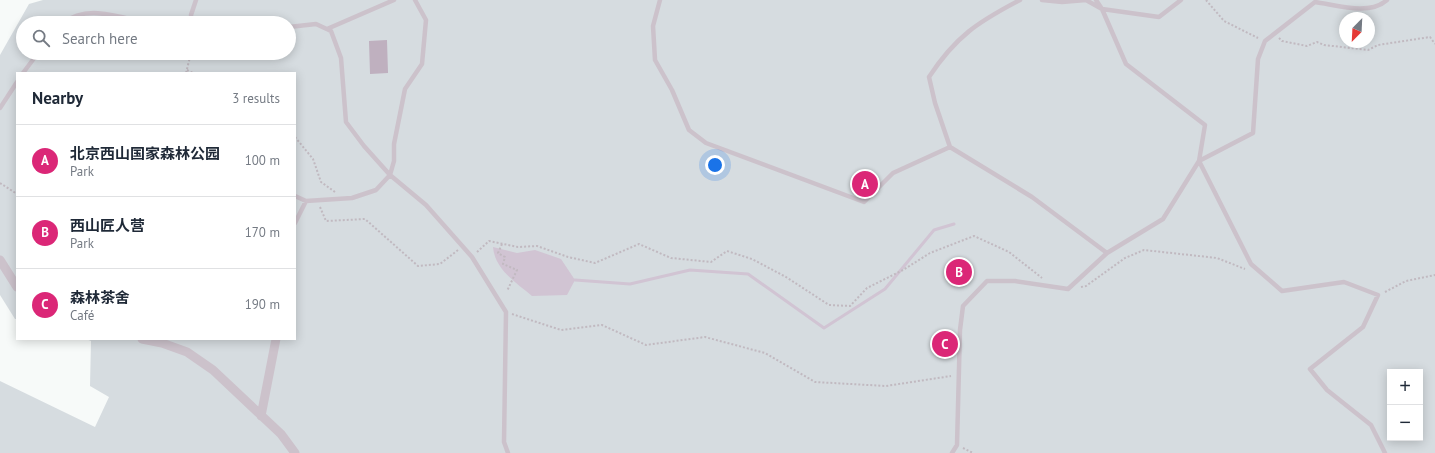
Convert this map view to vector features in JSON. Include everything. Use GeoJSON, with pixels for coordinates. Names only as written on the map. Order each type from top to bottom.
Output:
{"type":"FeatureCollection","features":[{"type":"Feature","properties":{"kind":"street"},"geometry":{"type":"LineString","coordinates":[[0,260],[16,285]]}},
{"type":"Feature","properties":{"kind":"street"},"geometry":{"type":"LineString","coordinates":[[147,340],[162,343],[187,352],[213,370],[281,434],[295,453]]}},
{"type":"Feature","properties":{"kind":"street"},"geometry":{"type":"LineString","coordinates":[[262,416],[276,340]]}},
{"type":"Feature","properties":{"kind":"lane"},"geometry":{"type":"LineString","coordinates":[[191,16],[196,0]]}},
{"type":"Feature","properties":{"kind":"lane"},"geometry":{"type":"LineString","coordinates":[[327,29],[394,0]]}},
{"type":"Feature","properties":{"kind":"lane"},"geometry":{"type":"LineString","coordinates":[[296,196],[306,201],[352,198],[376,190],[390,175],[394,161],[394,144],[405,90],[422,64],[426,20],[415,0]]}},
{"type":"Feature","properties":{"kind":"lane"},"geometry":{"type":"LineString","coordinates":[[660,0],[653,26],[655,60],[672,90],[689,130],[706,143],[864,202],[893,173],[950,147]]}},
{"type":"Feature","properties":{"kind":"lane"},"geometry":{"type":"LineString","coordinates":[[1020,0],[986,17],[956,41],[929,77],[935,103],[950,147],[1032,196],[1107,253]]}},
{"type":"Feature","properties":{"kind":"lane"},"geometry":{"type":"LineString","coordinates":[[1042,0],[1062,2],[1086,0],[1102,8],[1160,17],[1181,0]]}},
{"type":"Feature","properties":{"kind":"lane"},"geometry":{"type":"LineString","coordinates":[[952,453],[957,445],[960,330],[963,306],[987,281],[1015,281],[1068,289],[1107,253],[1163,219],[1200,161],[1204,125],[1126,64],[1102,8],[1096,0]]}},
{"type":"Feature","properties":{"kind":"lane"},"geometry":{"type":"LineString","coordinates":[[1200,161],[1253,134],[1258,60],[1265,41],[1315,2],[1369,9],[1381,5],[1387,0]]}},
{"type":"Feature","properties":{"kind":"lane"},"geometry":{"type":"LineString","coordinates":[[73,16],[92,13],[108,16]]}},
{"type":"Feature","properties":{"kind":"lane"},"geometry":{"type":"LineString","coordinates":[[296,26],[316,24],[331,31],[341,58],[346,122],[364,146],[390,175],[426,206],[472,257],[506,312],[504,442],[508,453]]}},
{"type":"Feature","properties":{"kind":"lane"},"geometry":{"type":"LineString","coordinates":[[24,72],[33,60]]}},
{"type":"Feature","properties":{"kind":"lane"},"geometry":{"type":"LineString","coordinates":[[0,108],[16,84]]}},
{"type":"Feature","properties":{"kind":"lane"},"geometry":{"type":"LineString","coordinates":[[1200,161],[1251,264],[1282,291],[1344,282],[1378,295],[1362,327],[1310,369],[1327,390],[1371,425],[1385,453]]}},
{"type":"Feature","properties":{"kind":"lane"},"geometry":{"type":"LineString","coordinates":[[296,221],[306,201]]}},
{"type":"Feature","properties":{"kind":"path"},"geometry":{"type":"LineString","coordinates":[[1206,0],[1224,21],[1265,41]]}},
{"type":"Feature","properties":{"kind":"path"},"geometry":{"type":"LineString","coordinates":[[1274,34],[1282,41],[1307,46],[1317,42],[1324,45],[1368,50],[1378,45],[1430,37],[1435,44]]}},
{"type":"Feature","properties":{"kind":"path"},"geometry":{"type":"LineString","coordinates":[[186,72],[189,60]]}},
{"type":"Feature","properties":{"kind":"path"},"geometry":{"type":"LineString","coordinates":[[296,138],[313,159],[322,182],[335,192],[338,198]]}},
{"type":"Feature","properties":{"kind":"path"},"geometry":{"type":"LineString","coordinates":[[0,183],[16,193]]}},
{"type":"Feature","properties":{"kind":"path"},"geometry":{"type":"LineString","coordinates":[[316,200],[326,221],[365,219],[418,266],[440,264],[462,246]]}},
{"type":"Feature","properties":{"kind":"path"},"geometry":{"type":"LineString","coordinates":[[472,257],[489,241],[518,247],[537,246],[568,257],[595,263],[639,244],[671,258],[711,262],[727,251],[758,262],[786,277],[829,305],[850,306],[867,288],[903,270],[930,253],[974,236],[1009,252],[1054,287]]}},
{"type":"Feature","properties":{"kind":"path"},"geometry":{"type":"LineString","coordinates":[[502,244],[498,253],[505,257],[503,264],[517,270],[507,291]]}},
{"type":"Feature","properties":{"kind":"path"},"geometry":{"type":"LineString","coordinates":[[1068,289],[1086,286],[1125,258],[1144,250],[1217,258],[1246,270]]}},
{"type":"Feature","properties":{"kind":"path"},"geometry":{"type":"LineString","coordinates":[[1378,295],[1406,282],[1435,275]]}},
{"type":"Feature","properties":{"kind":"path"},"geometry":{"type":"LineString","coordinates":[[506,312],[561,330],[602,325],[646,344],[705,337],[765,353],[815,382],[886,386],[959,375]]}},
{"type":"Feature","properties":{"kind":"path"},"geometry":{"type":"LineString","coordinates":[[957,445],[973,453]]}},
{"type":"Feature","properties":{"kind":"shaded area"},"geometry":{"type":"Polygon","coordinates":[[[43,0],[1435,0],[1435,453],[0,453],[0,381],[95,427],[109,397],[90,386],[91,341],[88,340],[296,340],[296,72],[16,72],[15,319],[0,295],[0,55],[16,27],[16,60],[296,60],[296,16],[22,16],[29,4],[43,0]]]}},
{"type":"Feature","properties":{"kind":"shaded area"},"geometry":{"type":"Polygon","coordinates":[[[493,247],[517,253],[535,250],[561,259],[575,280],[567,295],[532,296],[502,269],[493,247]]]}},
{"type":"Feature","properties":{"kind":"building"},"geometry":{"type":"Polygon","coordinates":[[[387,40],[388,73],[370,74],[369,41],[387,40]]]}},
{"type":"Feature","properties":{"kind":"waterway"},"geometry":{"type":"LineString","coordinates":[[575,280],[630,284],[690,270],[748,274],[824,328],[885,289],[934,230],[954,224]]}},
{"type":"Feature","properties":{"kind":"place","name":"北京西山国家森林公园"},"geometry":{"type":"Point","coordinates":[865,184]}},
{"type":"Feature","properties":{"kind":"place","name":"西山匠人营"},"geometry":{"type":"Point","coordinates":[959,272]}},
{"type":"Feature","properties":{"kind":"place","name":"森林茶舍"},"geometry":{"type":"Point","coordinates":[945,344]}}]}
